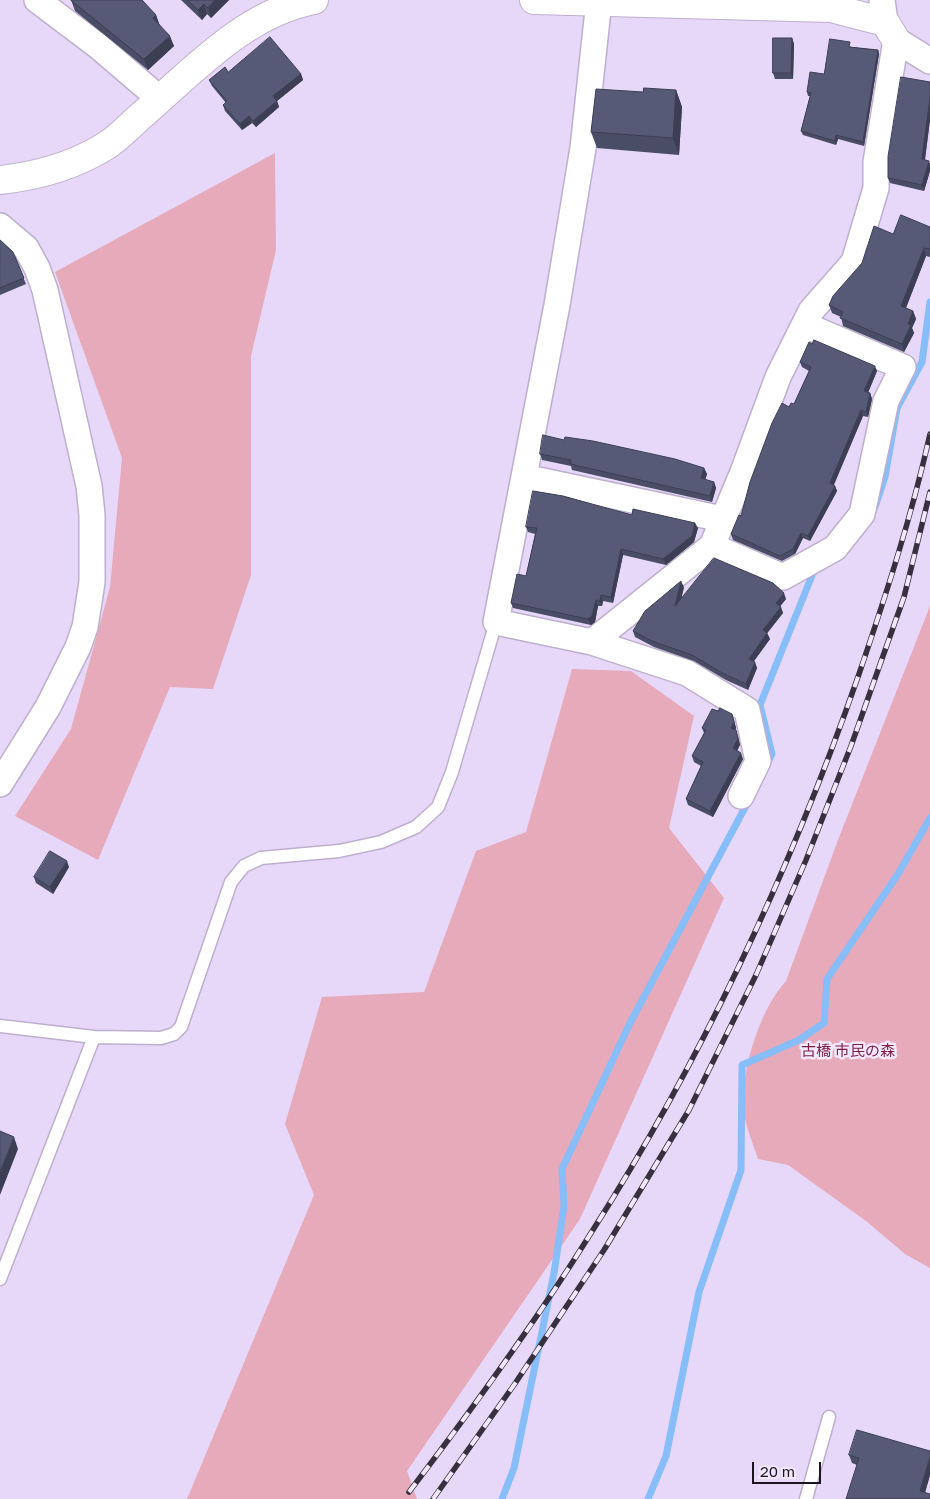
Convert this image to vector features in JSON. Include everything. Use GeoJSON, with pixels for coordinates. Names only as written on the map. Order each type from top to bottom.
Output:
{"type":"FeatureCollection","features":[{"type":"Feature","properties":{"kind":"street"},"geometry":{"type":"LineString","coordinates":[[37,0],[98,46],[160,99]]}},
{"type":"Feature","properties":{"kind":"street"},"geometry":{"type":"LineString","coordinates":[[0,180],[37,175],[83,159],[106,146],[227,42],[248,27],[271,14],[314,0]]}},
{"type":"Feature","properties":{"kind":"street"},"geometry":{"type":"LineString","coordinates":[[534,0],[831,8],[887,21],[930,61]]}},
{"type":"Feature","properties":{"kind":"street"},"geometry":{"type":"LineString","coordinates":[[599,2],[583,148],[496,622],[592,642],[687,673],[747,710],[758,761],[741,796]]}},
{"type":"Feature","properties":{"kind":"street"},"geometry":{"type":"LineString","coordinates":[[592,642],[712,546],[743,472],[778,377],[811,311],[854,262],[876,188],[876,162],[887,21]]}},
{"type":"Feature","properties":{"kind":"street"},"geometry":{"type":"LineString","coordinates":[[0,226],[26,248],[37,268],[45,290],[89,486],[93,546],[89,605],[78,647],[48,707],[0,784]]}},
{"type":"Feature","properties":{"kind":"street"},"geometry":{"type":"LineString","coordinates":[[712,546],[783,577],[835,548],[862,514],[886,401],[903,367],[805,325]]}},
{"type":"Feature","properties":{"kind":"street"},"geometry":{"type":"LineString","coordinates":[[524,477],[722,519]]}},
{"type":"Feature","properties":{"kind":"lane"},"geometry":{"type":"LineString","coordinates":[[0,1026],[94,1038],[160,1038],[177,1031],[231,882],[244,866],[262,858],[339,851],[381,842],[416,827],[438,807],[452,772],[496,622]]}},
{"type":"Feature","properties":{"kind":"lane"},"geometry":{"type":"LineString","coordinates":[[0,1279],[94,1038]]}},
{"type":"Feature","properties":{"kind":"lane"},"geometry":{"type":"LineString","coordinates":[[806,1499],[829,1417]]}},
{"type":"Feature","properties":{"kind":"green space"},"geometry":{"type":"Polygon","coordinates":[[[275,153],[276,250],[251,356],[251,575],[213,689],[170,687],[98,860],[15,816],[71,729],[110,587],[122,458],[55,272],[275,153]]]}},
{"type":"Feature","properties":{"kind":"green space","name":"古橋 市民の森"},"geometry":{"type":"Polygon","coordinates":[[[930,606],[930,1268],[905,1254],[866,1221],[788,1165],[758,1159],[746,1122],[743,1099],[750,1053],[762,1021],[777,992],[786,981],[838,840],[930,606]]]}},
{"type":"Feature","properties":{"kind":"green space"},"geometry":{"type":"Polygon","coordinates":[[[572,669],[631,671],[694,716],[669,828],[724,898],[580,1219],[407,1471],[417,1499],[187,1499],[314,1195],[285,1124],[322,997],[424,992],[476,851],[526,832],[572,669]]]}},
{"type":"Feature","properties":{"kind":"building"},"geometry":{"type":"Polygon","coordinates":[[[71,0],[142,0],[156,15],[153,18],[170,36],[144,59],[71,0]]]}},
{"type":"Feature","properties":{"kind":"building"},"geometry":{"type":"Polygon","coordinates":[[[188,0],[215,0],[208,8],[204,4],[198,10],[188,0]]]}},
{"type":"Feature","properties":{"kind":"building"},"geometry":{"type":"Polygon","coordinates":[[[270,37],[301,74],[273,96],[277,101],[253,121],[249,116],[240,124],[223,105],[227,101],[209,80],[225,67],[228,72],[270,37]]]}},
{"type":"Feature","properties":{"kind":"building"},"geometry":{"type":"Polygon","coordinates":[[[773,38],[792,38],[791,73],[773,73],[773,38]]]}},
{"type":"Feature","properties":{"kind":"building"},"geometry":{"type":"Polygon","coordinates":[[[830,39],[850,42],[849,47],[878,50],[863,142],[836,135],[835,141],[801,131],[811,93],[807,92],[810,72],[824,74],[830,39]]]}},
{"type":"Feature","properties":{"kind":"building"},"geometry":{"type":"Polygon","coordinates":[[[901,77],[930,82],[930,98],[922,159],[929,161],[922,185],[888,178],[888,157],[901,77]]]}},
{"type":"Feature","properties":{"kind":"building"},"geometry":{"type":"Polygon","coordinates":[[[644,88],[676,90],[673,138],[591,132],[596,89],[643,92],[644,88]]]}},
{"type":"Feature","properties":{"kind":"building"},"geometry":{"type":"Polygon","coordinates":[[[901,215],[930,227],[930,249],[924,248],[901,306],[913,311],[908,324],[911,325],[902,344],[840,318],[843,312],[829,305],[833,296],[862,263],[874,226],[893,234],[901,215]]]}},
{"type":"Feature","properties":{"kind":"building"},"geometry":{"type":"Polygon","coordinates":[[[0,240],[13,252],[24,278],[0,288],[0,240]]]}},
{"type":"Feature","properties":{"kind":"building"},"geometry":{"type":"Polygon","coordinates":[[[814,340],[875,366],[864,391],[870,393],[866,412],[861,410],[830,483],[835,486],[808,536],[801,533],[793,549],[780,556],[731,534],[739,515],[741,516],[750,482],[772,423],[782,403],[789,407],[791,403],[794,404],[811,367],[800,362],[809,342],[812,344],[814,340]]]}},
{"type":"Feature","properties":{"kind":"building"},"geometry":{"type":"Polygon","coordinates":[[[543,435],[564,440],[565,437],[593,441],[675,459],[704,468],[701,478],[714,482],[710,496],[570,464],[571,460],[540,454],[543,435]]]}},
{"type":"Feature","properties":{"kind":"building"},"geometry":{"type":"Polygon","coordinates":[[[533,491],[563,496],[632,515],[633,509],[695,523],[692,536],[663,559],[621,549],[611,597],[601,595],[600,601],[596,600],[592,616],[588,619],[511,603],[517,574],[526,576],[537,528],[526,527],[533,491]]]}},
{"type":"Feature","properties":{"kind":"building"},"geometry":{"type":"Polygon","coordinates":[[[714,558],[773,583],[784,593],[776,603],[781,607],[763,630],[767,633],[749,659],[755,662],[746,684],[724,674],[692,655],[652,641],[633,631],[645,611],[681,581],[675,606],[714,558]]]}},
{"type":"Feature","properties":{"kind":"building"},"geometry":{"type":"Polygon","coordinates":[[[720,708],[732,714],[734,722],[731,728],[736,730],[738,739],[733,748],[741,753],[710,811],[686,799],[703,762],[692,756],[706,730],[702,728],[712,709],[718,711],[720,708]]]}},
{"type":"Feature","properties":{"kind":"building"},"geometry":{"type":"Polygon","coordinates":[[[50,851],[67,861],[50,887],[34,877],[50,851]]]}},
{"type":"Feature","properties":{"kind":"building"},"geometry":{"type":"Polygon","coordinates":[[[0,1131],[14,1137],[0,1172],[0,1131]]]}},
{"type":"Feature","properties":{"kind":"building"},"geometry":{"type":"Polygon","coordinates":[[[857,1430],[930,1451],[920,1491],[930,1494],[930,1499],[846,1499],[859,1458],[849,1455],[857,1430]]]}},
{"type":"Feature","properties":{"kind":"waterway"},"geometry":{"type":"LineString","coordinates":[[875,507],[885,477],[897,408],[922,362],[930,302]]}},
{"type":"Feature","properties":{"kind":"waterway"},"geometry":{"type":"LineString","coordinates":[[766,766],[772,754],[760,705],[813,573],[817,570]]}},
{"type":"Feature","properties":{"kind":"waterway"},"geometry":{"type":"LineString","coordinates":[[502,1499],[514,1468],[554,1273],[564,1206],[562,1169],[629,1025],[749,800]]}},
{"type":"Feature","properties":{"kind":"waterway"},"geometry":{"type":"LineString","coordinates":[[648,1499],[666,1456],[699,1292],[741,1170],[742,1065],[799,1040],[824,1023],[827,979],[898,874],[930,818]]}},
{"type":"Feature","properties":{"kind":"railway"},"geometry":{"type":"LineString","coordinates":[[409,1492],[457,1429],[548,1300],[632,1167],[707,1031],[774,891],[833,747],[898,555],[930,434]]}},
{"type":"Feature","properties":{"kind":"railway"},"geometry":{"type":"LineString","coordinates":[[433,1499],[514,1385],[604,1250],[689,1110],[756,975],[806,860],[851,746],[904,597],[930,492]]}}]}
